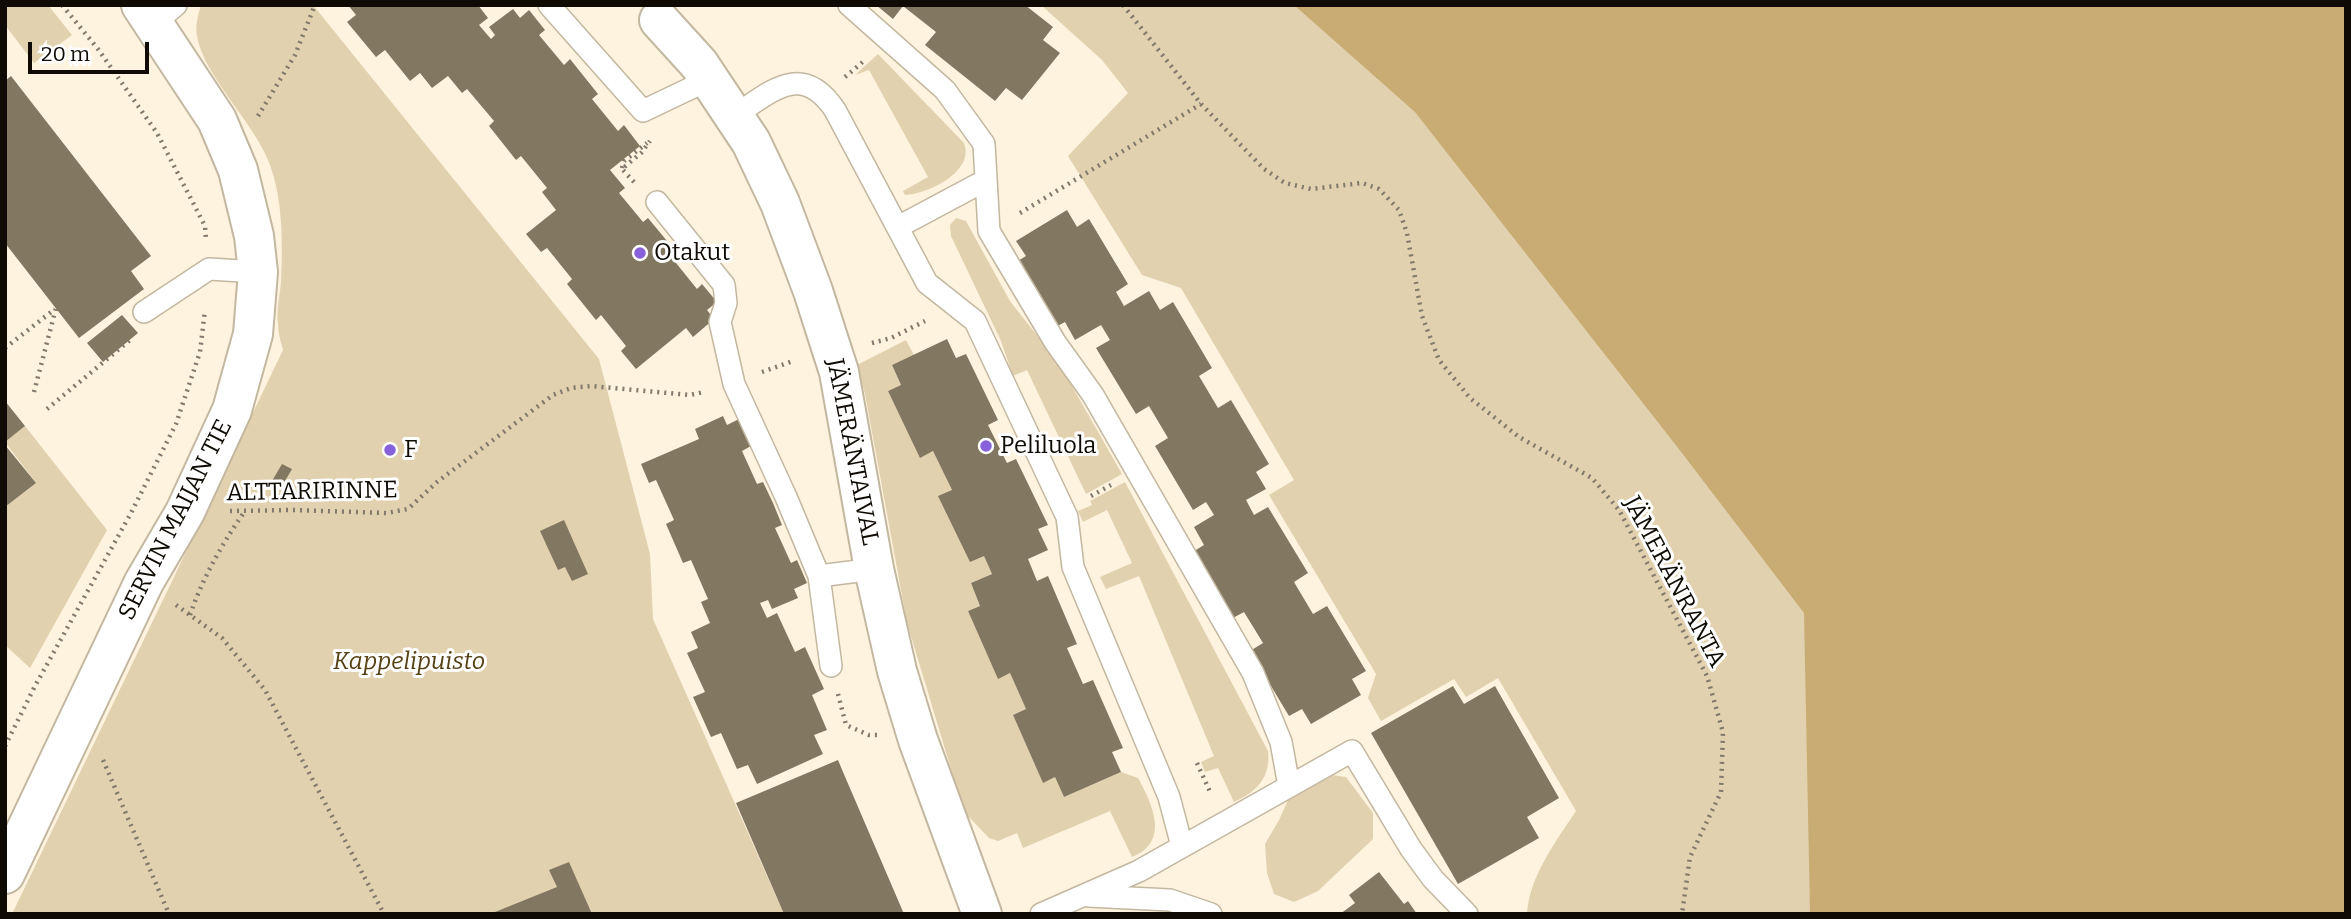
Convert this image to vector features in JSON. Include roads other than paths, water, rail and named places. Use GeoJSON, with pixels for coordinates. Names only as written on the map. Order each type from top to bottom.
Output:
{"type":"FeatureCollection","features":[{"type":"Feature","properties":{"kind":"street","name":"SERVIN MAIJAN TIE"},"geometry":{"type":"LineString","coordinates":[[5,874],[144,582],[185,512],[232,410],[253,334],[258,272],[254,236],[238,170],[217,120],[157,11]]}},
{"type":"Feature","properties":{"kind":"street","name":"JÄMERÄNTAIVAL"},"geometry":{"type":"LineString","coordinates":[[659,20],[699,64],[756,152],[780,203],[834,352],[848,414],[874,569],[897,671],[910,718],[982,914]]}},
{"type":"Feature","properties":{"kind":"lane"},"geometry":{"type":"LineString","coordinates":[[549,5],[643,111],[710,79]]}},
{"type":"Feature","properties":{"kind":"lane"},"geometry":{"type":"LineString","coordinates":[[849,5],[945,90],[984,144],[989,231],[1055,342],[1093,395],[1253,673],[1281,742],[1289,786]]}},
{"type":"Feature","properties":{"kind":"lane"},"geometry":{"type":"LineString","coordinates":[[734,116],[777,87],[795,83],[809,85],[820,91],[835,110],[927,283],[975,321],[1067,517],[1073,567],[1169,797],[1182,846]]}},
{"type":"Feature","properties":{"kind":"lane"},"geometry":{"type":"LineString","coordinates":[[898,227],[986,180]]}},
{"type":"Feature","properties":{"kind":"lane"},"geometry":{"type":"LineString","coordinates":[[657,202],[724,285],[726,303],[720,322],[734,384],[786,497],[818,576],[831,666]]}},
{"type":"Feature","properties":{"kind":"lane"},"geometry":{"type":"LineString","coordinates":[[144,312],[209,269],[258,272]]}},
{"type":"Feature","properties":{"kind":"lane"},"geometry":{"type":"LineString","coordinates":[[818,576],[874,569]]}},
{"type":"Feature","properties":{"kind":"lane"},"geometry":{"type":"LineString","coordinates":[[1087,905],[1182,846],[1352,751],[1411,849],[1433,879],[1467,914]]}},
{"type":"Feature","properties":{"kind":"lane"},"geometry":{"type":"LineString","coordinates":[[1041,914],[1087,905],[1170,900],[1211,914]]}},
{"type":"Feature","properties":{"kind":"place","name":"Otakut"},"geometry":{"type":"Point","coordinates":[640,253]}},
{"type":"Feature","properties":{"kind":"place","name":"Peliluola"},"geometry":{"type":"Point","coordinates":[986,446]}},
{"type":"Feature","properties":{"kind":"place","name":"F"},"geometry":{"type":"Point","coordinates":[390,450]}},
{"type":"Feature","properties":{"kind":"park label","name":"Kappelipuisto"},"geometry":{"type":"Point","coordinates":[409,662]}}]}
